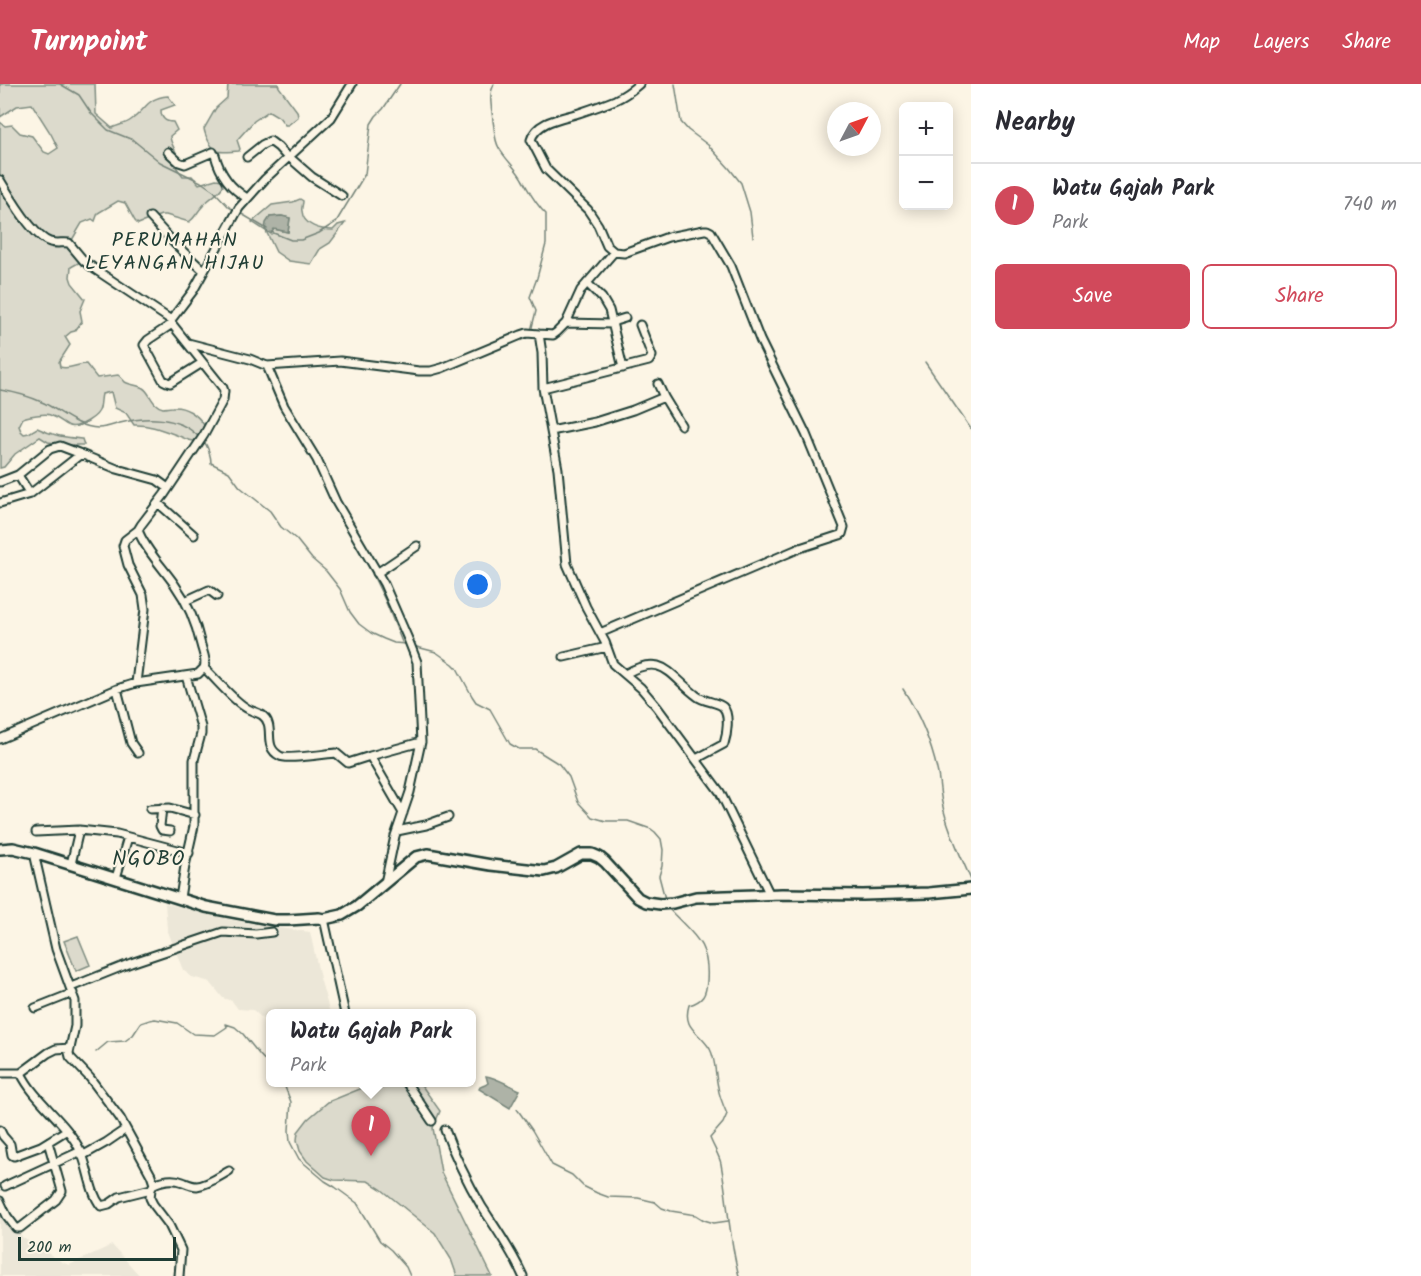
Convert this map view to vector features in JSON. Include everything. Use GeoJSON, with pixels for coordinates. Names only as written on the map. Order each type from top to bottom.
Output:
{"type":"FeatureCollection","features":[{"type":"Feature","properties":{"kind":"main road"},"geometry":{"type":"LineString","coordinates":[[0,849],[13,848],[34,853],[206,907],[274,920],[324,919],[342,915],[416,857],[434,854],[491,865],[544,871],[556,868],[586,853],[599,857],[605,862],[641,900],[660,904],[696,897],[863,895],[970,889]]}},
{"type":"Feature","properties":{"kind":"street"},"geometry":{"type":"LineString","coordinates":[[202,363],[167,382],[163,380],[144,345],[171,322],[193,291],[239,208],[331,118],[352,84]]}},
{"type":"Feature","properties":{"kind":"street"},"geometry":{"type":"LineString","coordinates":[[600,633],[800,548],[840,535],[844,531],[810,445],[760,340],[730,266],[709,231],[668,237],[624,253],[614,252],[607,246],[598,225],[588,210],[546,169],[531,140],[531,136],[552,120],[615,100],[639,84]]}},
{"type":"Feature","properties":{"kind":"street"},"geometry":{"type":"LineString","coordinates":[[247,157],[270,141],[312,177],[342,196]]}},
{"type":"Feature","properties":{"kind":"street"},"geometry":{"type":"LineString","coordinates":[[168,152],[179,162],[185,164],[214,154],[230,186],[247,198]]}},
{"type":"Feature","properties":{"kind":"street"},"geometry":{"type":"LineString","coordinates":[[0,180],[24,219],[42,238],[49,242],[68,242],[84,261],[171,322],[224,391],[223,400],[196,448],[138,530],[125,540],[123,546],[128,565],[143,595],[145,609],[136,683]]}},
{"type":"Feature","properties":{"kind":"street"},"geometry":{"type":"LineString","coordinates":[[150,217],[204,271]]}},
{"type":"Feature","properties":{"kind":"street"},"geometry":{"type":"LineString","coordinates":[[188,343],[250,359],[267,366],[340,361],[431,371],[515,337],[533,334],[553,335],[558,332],[566,323],[577,296],[614,252]]}},
{"type":"Feature","properties":{"kind":"street"},"geometry":{"type":"LineString","coordinates":[[587,283],[607,304],[623,368]]}},
{"type":"Feature","properties":{"kind":"street"},"geometry":{"type":"LineString","coordinates":[[566,323],[613,323],[625,318]]}},
{"type":"Feature","properties":{"kind":"street"},"geometry":{"type":"LineString","coordinates":[[543,388],[645,363],[652,358],[640,325]]}},
{"type":"Feature","properties":{"kind":"street"},"geometry":{"type":"LineString","coordinates":[[533,334],[542,353],[543,388],[558,469],[567,564],[613,664],[653,701],[725,799],[770,895]]}},
{"type":"Feature","properties":{"kind":"street"},"geometry":{"type":"LineString","coordinates":[[267,366],[284,406],[317,460],[336,502],[377,573],[415,656],[418,671],[421,742],[385,883]]}},
{"type":"Feature","properties":{"kind":"street"},"geometry":{"type":"LineString","coordinates":[[658,384],[681,425]]}},
{"type":"Feature","properties":{"kind":"street"},"geometry":{"type":"LineString","coordinates":[[551,431],[595,422],[664,397]]}},
{"type":"Feature","properties":{"kind":"street"},"geometry":{"type":"LineString","coordinates":[[0,482],[18,475],[50,449],[60,446],[117,469],[157,480],[168,488]]}},
{"type":"Feature","properties":{"kind":"street"},"geometry":{"type":"LineString","coordinates":[[0,503],[23,498],[30,494],[81,454]]}},
{"type":"Feature","properties":{"kind":"street"},"geometry":{"type":"LineString","coordinates":[[18,475],[30,494]]}},
{"type":"Feature","properties":{"kind":"street"},"geometry":{"type":"LineString","coordinates":[[158,502],[194,535]]}},
{"type":"Feature","properties":{"kind":"street"},"geometry":{"type":"LineString","coordinates":[[0,739],[117,689],[136,683],[198,674],[204,668],[206,662],[200,638],[189,609],[176,586],[143,542],[138,530]]}},
{"type":"Feature","properties":{"kind":"street"},"geometry":{"type":"LineString","coordinates":[[377,573],[417,546]]}},
{"type":"Feature","properties":{"kind":"street"},"geometry":{"type":"LineString","coordinates":[[185,601],[209,590],[217,596]]}},
{"type":"Feature","properties":{"kind":"street"},"geometry":{"type":"LineString","coordinates":[[564,657],[607,647]]}},
{"type":"Feature","properties":{"kind":"street"},"geometry":{"type":"LineString","coordinates":[[625,675],[641,666],[657,666],[670,672],[698,697],[724,708],[727,728],[724,744],[696,759]]}},
{"type":"Feature","properties":{"kind":"street"},"geometry":{"type":"LineString","coordinates":[[204,668],[242,706],[264,717],[270,729],[270,745],[280,756],[290,758],[336,753],[348,763],[421,742]]}},
{"type":"Feature","properties":{"kind":"street"},"geometry":{"type":"LineString","coordinates":[[180,898],[194,826],[194,760],[201,734],[186,675]]}},
{"type":"Feature","properties":{"kind":"street"},"geometry":{"type":"LineString","coordinates":[[117,689],[131,743],[138,753]]}},
{"type":"Feature","properties":{"kind":"street"},"geometry":{"type":"LineString","coordinates":[[370,756],[403,813]]}},
{"type":"Feature","properties":{"kind":"street"},"geometry":{"type":"LineString","coordinates":[[162,808],[160,826],[162,830],[170,831]]}},
{"type":"Feature","properties":{"kind":"street"},"geometry":{"type":"LineString","coordinates":[[150,809],[170,808],[195,815]]}},
{"type":"Feature","properties":{"kind":"street"},"geometry":{"type":"LineString","coordinates":[[397,831],[426,825],[448,817]]}},
{"type":"Feature","properties":{"kind":"street"},"geometry":{"type":"LineString","coordinates":[[36,832],[79,830],[117,834],[189,853]]}},
{"type":"Feature","properties":{"kind":"street"},"geometry":{"type":"LineString","coordinates":[[70,864],[79,830]]}},
{"type":"Feature","properties":{"kind":"street"},"geometry":{"type":"LineString","coordinates":[[116,878],[128,837]]}},
{"type":"Feature","properties":{"kind":"street"},"geometry":{"type":"LineString","coordinates":[[34,853],[56,949],[72,990],[76,1008],[70,1057],[90,1078],[126,1129],[151,1175],[150,1198],[169,1225],[181,1250],[179,1276]]}},
{"type":"Feature","properties":{"kind":"street"},"geometry":{"type":"LineString","coordinates":[[324,919],[344,1009]]}},
{"type":"Feature","properties":{"kind":"street"},"geometry":{"type":"LineString","coordinates":[[34,1008],[131,963],[223,932],[256,934],[272,932]]}},
{"type":"Feature","properties":{"kind":"street"},"geometry":{"type":"LineString","coordinates":[[0,1073],[21,1073],[48,1053],[56,1049],[70,1048]]}},
{"type":"Feature","properties":{"kind":"street"},"geometry":{"type":"LineString","coordinates":[[21,1073],[28,1088],[67,1130],[81,1154],[95,1196],[101,1206],[119,1197],[152,1187],[161,1181],[176,1180],[198,1186],[229,1171]]}},
{"type":"Feature","properties":{"kind":"street"},"geometry":{"type":"LineString","coordinates":[[409,1087],[432,1121]]}},
{"type":"Feature","properties":{"kind":"street"},"geometry":{"type":"LineString","coordinates":[[5,1186],[107,1142],[126,1129]]}},
{"type":"Feature","properties":{"kind":"street"},"geometry":{"type":"LineString","coordinates":[[0,1130],[10,1144],[12,1155],[15,1156],[48,1142],[67,1130]]}},
{"type":"Feature","properties":{"kind":"street"},"geometry":{"type":"LineString","coordinates":[[445,1130],[460,1166],[482,1206],[508,1244],[523,1276]]}},
{"type":"Feature","properties":{"kind":"street"},"geometry":{"type":"LineString","coordinates":[[0,1201],[12,1223],[16,1228],[20,1228],[56,1200],[62,1191],[48,1142]]}},
{"type":"Feature","properties":{"kind":"shaded area"},"geometry":{"type":"Polygon","coordinates":[[[0,84],[95,84],[96,114],[112,128],[129,121],[155,99],[168,96],[175,105],[161,110],[161,113],[166,120],[173,122],[177,130],[170,136],[178,158],[173,163],[183,176],[192,176],[199,184],[216,179],[222,180],[221,189],[189,222],[161,215],[138,224],[125,203],[118,201],[98,213],[95,221],[92,219],[82,223],[72,240],[89,261],[80,262],[71,267],[72,283],[85,299],[80,311],[82,321],[75,331],[65,337],[70,345],[59,362],[60,367],[86,364],[97,378],[118,375],[125,382],[143,388],[159,406],[177,407],[190,412],[204,425],[201,434],[194,441],[157,428],[134,425],[126,413],[115,408],[111,392],[102,394],[96,416],[81,425],[67,425],[45,414],[23,418],[19,426],[24,434],[37,428],[59,436],[82,439],[84,445],[48,442],[40,437],[15,454],[4,467],[0,468],[0,122],[5,126],[12,125],[20,133],[32,136],[44,152],[49,154],[58,148],[32,104],[17,106],[0,117],[0,84]]]}},
{"type":"Feature","properties":{"kind":"shaded area"},"geometry":{"type":"Polygon","coordinates":[[[228,84],[278,84],[297,111],[298,117],[285,125],[279,117],[269,111],[254,121],[237,140],[239,151],[217,151],[209,141],[204,129],[216,108],[227,98],[228,84]]]}},
{"type":"Feature","properties":{"kind":"shaded area"},"geometry":{"type":"Polygon","coordinates":[[[300,199],[303,201],[303,216],[313,226],[333,230],[345,223],[330,243],[320,249],[311,264],[289,261],[276,252],[266,231],[252,222],[272,205],[300,199]],[[270,217],[274,229],[288,232],[290,218],[270,217]]]}},
{"type":"Feature","properties":{"kind":"shaded area"},"geometry":{"type":"Polygon","coordinates":[[[270,217],[290,218],[288,232],[274,229],[271,234],[265,230],[270,217]]]}},
{"type":"Feature","properties":{"kind":"shaded area"},"geometry":{"type":"Polygon","coordinates":[[[165,903],[213,916],[310,932],[329,1009],[266,1009],[266,1021],[253,1010],[238,1009],[232,1001],[223,998],[210,982],[192,977],[183,970],[167,929],[165,903]]]}},
{"type":"Feature","properties":{"kind":"shaded area"},"geometry":{"type":"Polygon","coordinates":[[[78,936],[90,965],[76,971],[64,941],[78,936]]]}},
{"type":"Feature","properties":{"kind":"shaded area"},"geometry":{"type":"Polygon","coordinates":[[[486,1076],[520,1090],[510,1108],[479,1089],[488,1083],[486,1076]]]}},
{"type":"Feature","properties":{"kind":"shaded area"},"geometry":{"type":"Polygon","coordinates":[[[365,1087],[423,1087],[440,1111],[433,1128],[441,1172],[492,1276],[457,1276],[451,1259],[435,1233],[381,1189],[368,1181],[334,1180],[325,1177],[307,1161],[300,1151],[297,1140],[298,1132],[308,1119],[328,1102],[365,1087]]]}},
{"type":"Feature","properties":{"kind":"shaded area"},"geometry":{"type":"Polygon","coordinates":[[[0,1205],[23,1238],[62,1262],[69,1265],[112,1245],[140,1276],[0,1276],[0,1205]]]}},
{"type":"Feature","properties":{"kind":"waterway"},"geometry":{"type":"LineString","coordinates":[[60,84],[79,95],[91,113],[108,130],[133,140],[160,162],[201,182],[236,211]]}},
{"type":"Feature","properties":{"kind":"waterway"},"geometry":{"type":"LineString","coordinates":[[271,232],[291,240],[301,240],[319,233],[336,222],[365,174],[371,124],[400,84]]}},
{"type":"Feature","properties":{"kind":"waterway"},"geometry":{"type":"LineString","coordinates":[[494,84],[491,102],[497,145],[520,175],[535,202],[546,214],[546,244],[530,297],[536,311],[531,331]]}},
{"type":"Feature","properties":{"kind":"waterway"},"geometry":{"type":"LineString","coordinates":[[675,84],[681,122],[708,145],[741,183],[750,212],[753,237]]}},
{"type":"Feature","properties":{"kind":"waterway"},"geometry":{"type":"LineString","coordinates":[[240,213],[267,229]]}},
{"type":"Feature","properties":{"kind":"waterway"},"geometry":{"type":"LineString","coordinates":[[925,362],[971,429]]}},
{"type":"Feature","properties":{"kind":"waterway"},"geometry":{"type":"LineString","coordinates":[[274,369],[285,368]]}},
{"type":"Feature","properties":{"kind":"waterway"},"geometry":{"type":"LineString","coordinates":[[0,390],[39,401],[76,422],[90,427],[104,428],[140,419],[161,419],[190,429],[198,436]]}},
{"type":"Feature","properties":{"kind":"waterway"},"geometry":{"type":"LineString","coordinates":[[285,415],[291,423]]}},
{"type":"Feature","properties":{"kind":"waterway"},"geometry":{"type":"LineString","coordinates":[[204,442],[211,463],[229,472],[240,487],[270,511],[281,527],[296,539],[312,559],[326,571],[340,589],[350,612],[359,624],[384,639],[406,644]]}},
{"type":"Feature","properties":{"kind":"waterway"},"geometry":{"type":"LineString","coordinates":[[306,448],[329,494]]}},
{"type":"Feature","properties":{"kind":"waterway"},"geometry":{"type":"LineString","coordinates":[[365,559],[402,642]]}},
{"type":"Feature","properties":{"kind":"waterway"},"geometry":{"type":"LineString","coordinates":[[413,646],[436,652],[457,668],[476,702],[490,709],[510,744],[519,749],[535,749],[559,764],[569,777],[578,802],[592,817],[606,821],[628,821],[655,832],[661,839],[663,850],[659,876],[665,899]]}},
{"type":"Feature","properties":{"kind":"waterway"},"geometry":{"type":"LineString","coordinates":[[903,689],[929,741],[946,817],[971,880]]}},
{"type":"Feature","properties":{"kind":"waterway"},"geometry":{"type":"LineString","coordinates":[[669,909],[692,932],[706,957],[706,990],[698,1002],[689,1005],[687,1013],[690,1025],[712,1053],[719,1094],[727,1114],[723,1123],[710,1138],[721,1164],[739,1276]]}},
{"type":"Feature","properties":{"kind":"waterway"},"geometry":{"type":"LineString","coordinates":[[96,1052],[108,1042],[125,1041],[133,1035],[141,1023],[155,1019],[177,1023],[193,1034],[215,1035],[227,1027],[226,1024],[235,1027],[266,1062]]}},
{"type":"Feature","properties":{"kind":"waterway"},"geometry":{"type":"LineString","coordinates":[[285,1087],[291,1102],[290,1142],[299,1159],[325,1181],[357,1203],[380,1241],[406,1267],[410,1276]]}},
{"type":"Feature","properties":{"kind":"waterway"},"geometry":{"type":"LineString","coordinates":[[517,1109],[552,1165],[572,1175],[583,1186],[608,1197],[638,1198],[655,1202],[662,1208],[696,1215],[714,1223],[728,1221]]}},
{"type":"Feature","properties":{"kind":"place","name":"Watu Gajah Park"},"geometry":{"type":"Point","coordinates":[371,1156]}},
{"type":"Feature","properties":{"kind":"district","name":"PERUMAHAN LEYANGAN HIJAU"},"geometry":{"type":"Point","coordinates":[175,250]}},
{"type":"Feature","properties":{"kind":"district","name":"NGOBO"},"geometry":{"type":"Point","coordinates":[149,858]}}]}
